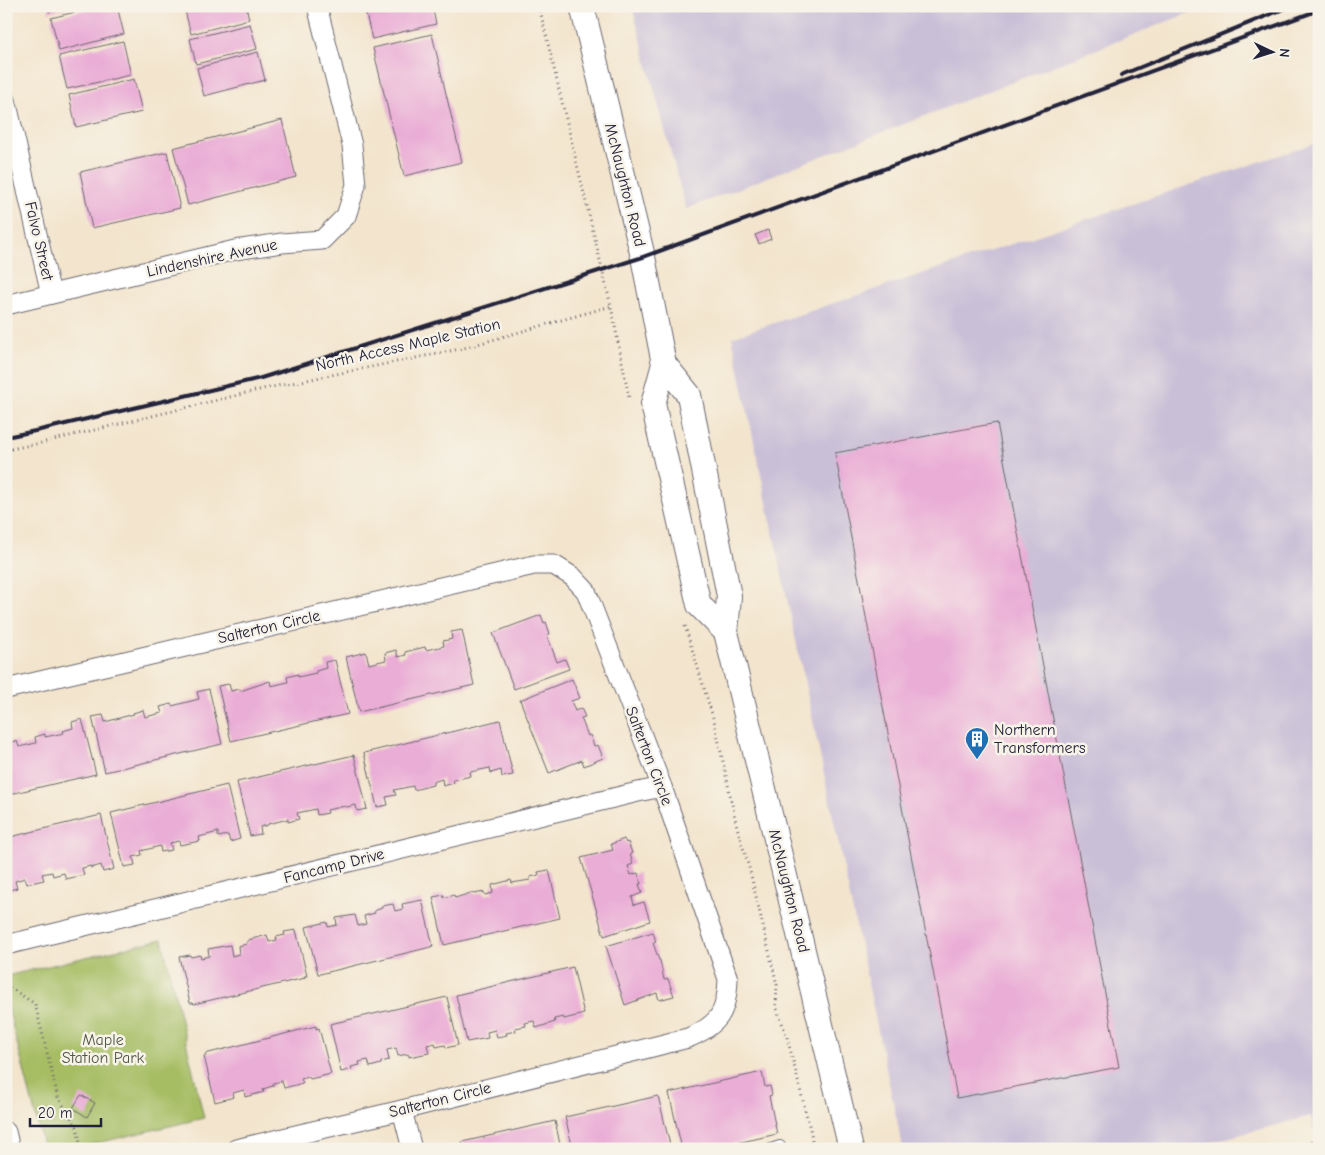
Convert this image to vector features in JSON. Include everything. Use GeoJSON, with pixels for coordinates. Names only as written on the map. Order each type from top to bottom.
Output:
{"type":"FeatureCollection","features":[{"type":"Feature","properties":{"kind":"street","name":"Lindenshire Avenue"},"geometry":{"type":"LineString","coordinates":[[6,305],[235,250],[282,243],[322,240],[346,216],[356,185],[352,145],[317,6]]}},
{"type":"Feature","properties":{"kind":"street","name":"McNaughton Road"},"geometry":{"type":"LineString","coordinates":[[582,6],[643,257],[664,364],[653,404],[666,462],[699,605],[726,632]]}},
{"type":"Feature","properties":{"kind":"street","name":"Falvo Street"},"geometry":{"type":"LineString","coordinates":[[6,100],[52,294]]}},
{"type":"Feature","properties":{"kind":"street","name":"McNaughton Road"},"geometry":{"type":"LineString","coordinates":[[664,364],[689,394],[729,596],[726,632],[852,1149]]}},
{"type":"Feature","properties":{"kind":"street","name":"Salterton Circle"},"geometry":{"type":"LineString","coordinates":[[6,689],[534,565],[554,565],[573,577],[586,591],[662,787],[728,979],[727,997],[720,1017],[702,1032],[688,1038],[402,1110],[236,1149]]}},
{"type":"Feature","properties":{"kind":"street","name":"Fancamp Drive"},"geometry":{"type":"LineString","coordinates":[[6,945],[662,787]]}},
{"type":"Feature","properties":{"kind":"street"},"geometry":{"type":"LineString","coordinates":[[402,1110],[412,1149]]}},
{"type":"Feature","properties":{"kind":"street"},"geometry":{"type":"LineString","coordinates":[[6,1132],[10,1149]]}},
{"type":"Feature","properties":{"kind":"lane"},"geometry":{"type":"LineString","coordinates":[[771,1149],[780,1146],[781,1149]]}},
{"type":"Feature","properties":{"kind":"path","name":"North Access Maple Station"},"geometry":{"type":"LineString","coordinates":[[6,450],[42,443],[267,388],[460,349],[611,306]]}},
{"type":"Feature","properties":{"kind":"path"},"geometry":{"type":"LineString","coordinates":[[6,985],[35,1004],[58,1097],[77,1127],[81,1149]]}},
{"type":"Feature","properties":{"kind":"shaded area"},"geometry":{"type":"Polygon","coordinates":[[[632,6],[1207,6],[686,209],[632,6]]]}},
{"type":"Feature","properties":{"kind":"shaded area"},"geometry":{"type":"Polygon","coordinates":[[[1319,142],[1319,1149],[1317,1149],[1311,1116],[1185,1149],[903,1149],[732,337],[1319,142]]]}},
{"type":"Feature","properties":{"kind":"green space","name":"Maple Station Park"},"geometry":{"type":"Polygon","coordinates":[[[162,939],[204,1118],[72,1149],[44,1149],[6,1000],[6,976],[162,939]]]}},
{"type":"Feature","properties":{"kind":"building"},"geometry":{"type":"Polygon","coordinates":[[[48,6],[69,6],[69,7],[49,12],[48,6]]]}},
{"type":"Feature","properties":{"kind":"building"},"geometry":{"type":"Polygon","coordinates":[[[99,6],[117,6],[124,34],[59,51],[51,18],[99,6]]]}},
{"type":"Feature","properties":{"kind":"building"},"geometry":{"type":"Polygon","coordinates":[[[246,6],[249,19],[191,34],[184,7],[246,6]]]}},
{"type":"Feature","properties":{"kind":"building"},"geometry":{"type":"Polygon","coordinates":[[[364,6],[432,6],[436,24],[372,39],[364,6]]]}},
{"type":"Feature","properties":{"kind":"building"},"geometry":{"type":"Polygon","coordinates":[[[250,24],[257,49],[196,64],[190,39],[250,24]]]}},
{"type":"Feature","properties":{"kind":"building"},"geometry":{"type":"Polygon","coordinates":[[[432,34],[462,162],[404,176],[373,48],[432,34]]]}},
{"type":"Feature","properties":{"kind":"building"},"geometry":{"type":"Polygon","coordinates":[[[123,41],[131,75],[67,89],[59,56],[123,41]]]}},
{"type":"Feature","properties":{"kind":"building"},"geometry":{"type":"Polygon","coordinates":[[[258,52],[265,80],[204,96],[197,68],[258,52]]]}},
{"type":"Feature","properties":{"kind":"building"},"geometry":{"type":"Polygon","coordinates":[[[134,79],[142,112],[76,127],[69,95],[134,79]]]}},
{"type":"Feature","properties":{"kind":"building"},"geometry":{"type":"Polygon","coordinates":[[[282,120],[296,177],[188,205],[173,148],[282,120]]]}},
{"type":"Feature","properties":{"kind":"building"},"geometry":{"type":"Polygon","coordinates":[[[167,152],[180,208],[92,228],[80,172],[167,152]]]}},
{"type":"Feature","properties":{"kind":"building"},"geometry":{"type":"Polygon","coordinates":[[[768,230],[771,239],[759,244],[755,235],[768,230]]]}},
{"type":"Feature","properties":{"kind":"building","name":"Northern Transformers"},"geometry":{"type":"Polygon","coordinates":[[[997,423],[1119,1067],[957,1098],[835,453],[997,423]]]}},
{"type":"Feature","properties":{"kind":"building"},"geometry":{"type":"Polygon","coordinates":[[[541,615],[544,623],[546,622],[550,634],[547,635],[557,662],[565,659],[569,669],[514,689],[493,633],[541,615]]]}},
{"type":"Feature","properties":{"kind":"building"},"geometry":{"type":"Polygon","coordinates":[[[462,630],[474,685],[359,712],[346,657],[366,652],[369,664],[386,660],[385,653],[396,650],[398,657],[406,655],[405,652],[425,647],[426,650],[444,646],[443,641],[452,639],[451,632],[462,630]]]}},
{"type":"Feature","properties":{"kind":"building"},"geometry":{"type":"Polygon","coordinates":[[[335,660],[348,714],[231,741],[218,686],[229,684],[231,691],[240,689],[240,691],[270,681],[271,686],[288,682],[287,677],[298,674],[298,677],[316,673],[316,671],[326,668],[325,662],[335,660]]]}},
{"type":"Feature","properties":{"kind":"building"},"geometry":{"type":"Polygon","coordinates":[[[572,679],[580,698],[571,701],[575,711],[581,708],[585,717],[581,718],[588,736],[590,735],[594,746],[598,745],[603,758],[584,766],[582,760],[549,773],[520,700],[572,679]]]}},
{"type":"Feature","properties":{"kind":"building"},"geometry":{"type":"Polygon","coordinates":[[[209,689],[222,744],[105,772],[92,717],[103,715],[105,722],[143,710],[145,717],[162,713],[160,707],[199,699],[197,692],[209,689]]]}},
{"type":"Feature","properties":{"kind":"building"},"geometry":{"type":"Polygon","coordinates":[[[82,719],[96,774],[6,795],[6,745],[8,743],[17,741],[19,747],[36,743],[35,737],[45,734],[45,737],[64,733],[63,731],[73,728],[72,722],[82,719]]]}},
{"type":"Feature","properties":{"kind":"building"},"geometry":{"type":"Polygon","coordinates":[[[500,720],[513,775],[502,777],[501,770],[491,773],[490,768],[470,772],[471,776],[453,780],[454,783],[443,786],[442,779],[433,782],[433,785],[414,790],[413,786],[394,790],[396,795],[386,797],[388,805],[377,807],[364,753],[500,720]]]}},
{"type":"Feature","properties":{"kind":"building"},"geometry":{"type":"Polygon","coordinates":[[[354,755],[367,809],[357,811],[356,805],[327,810],[328,813],[317,815],[316,809],[297,813],[299,819],[288,822],[288,819],[268,824],[260,827],[261,834],[250,836],[237,782],[354,755]]]}},
{"type":"Feature","properties":{"kind":"building"},"geometry":{"type":"Polygon","coordinates":[[[227,785],[240,839],[230,842],[228,835],[218,837],[218,832],[199,837],[200,841],[180,845],[179,841],[170,843],[172,850],[161,852],[160,846],[141,851],[142,855],[133,857],[135,865],[124,867],[111,813],[227,785]]]}},
{"type":"Feature","properties":{"kind":"building"},"geometry":{"type":"Polygon","coordinates":[[[101,815],[114,869],[103,872],[101,865],[91,868],[91,866],[82,868],[84,875],[66,879],[64,873],[53,876],[52,872],[42,874],[44,880],[27,884],[25,878],[15,881],[17,888],[6,891],[6,838],[101,815]]]}},
{"type":"Feature","properties":{"kind":"building"},"geometry":{"type":"Polygon","coordinates":[[[624,839],[626,843],[628,842],[632,853],[630,854],[633,864],[628,866],[631,875],[638,873],[641,884],[639,884],[642,893],[632,897],[634,905],[644,902],[650,921],[604,936],[581,858],[613,850],[611,844],[624,839]]]}},
{"type":"Feature","properties":{"kind":"building"},"geometry":{"type":"Polygon","coordinates":[[[549,870],[560,918],[444,945],[433,897],[444,895],[444,898],[454,895],[455,898],[474,892],[474,894],[484,892],[485,895],[493,893],[492,885],[511,880],[512,883],[530,880],[530,877],[539,875],[538,872],[549,870]]]}},
{"type":"Feature","properties":{"kind":"building"},"geometry":{"type":"Polygon","coordinates":[[[422,900],[433,946],[318,974],[306,927],[327,922],[328,927],[337,925],[336,918],[355,915],[358,926],[366,924],[364,916],[375,913],[374,911],[382,908],[382,906],[393,904],[395,911],[403,909],[402,904],[422,900]]]}},
{"type":"Feature","properties":{"kind":"building"},"geometry":{"type":"Polygon","coordinates":[[[296,930],[307,976],[304,976],[305,978],[194,1004],[190,1003],[179,957],[200,955],[201,958],[209,956],[208,949],[230,945],[232,956],[239,954],[238,946],[247,944],[248,940],[267,935],[269,942],[277,940],[276,937],[285,935],[284,932],[296,930]]]}},
{"type":"Feature","properties":{"kind":"building"},"geometry":{"type":"Polygon","coordinates":[[[653,932],[656,942],[653,943],[660,960],[664,980],[668,979],[674,996],[659,1000],[657,993],[625,1005],[606,946],[653,932]]]}},
{"type":"Feature","properties":{"kind":"building"},"geometry":{"type":"Polygon","coordinates":[[[573,967],[584,1014],[564,1019],[563,1017],[554,1019],[555,1022],[536,1028],[534,1021],[525,1023],[526,1026],[515,1028],[516,1031],[497,1037],[495,1030],[487,1032],[488,1038],[467,1042],[456,995],[573,967]]]}},
{"type":"Feature","properties":{"kind":"building"},"geometry":{"type":"Polygon","coordinates":[[[447,997],[458,1045],[446,1048],[445,1045],[436,1047],[435,1043],[427,1045],[429,1053],[409,1057],[407,1054],[398,1056],[396,1048],[387,1050],[389,1060],[381,1062],[381,1064],[370,1067],[368,1060],[359,1062],[360,1065],[341,1072],[330,1024],[447,997]]]}},
{"type":"Feature","properties":{"kind":"building"},"geometry":{"type":"Polygon","coordinates":[[[316,1026],[316,1029],[319,1028],[331,1074],[301,1079],[303,1083],[284,1088],[282,1081],[273,1083],[273,1086],[263,1089],[264,1092],[245,1097],[244,1090],[233,1093],[234,1097],[215,1102],[205,1054],[316,1026]]]}},
{"type":"Feature","properties":{"kind":"building"},"geometry":{"type":"Polygon","coordinates":[[[762,1072],[765,1087],[770,1086],[772,1095],[769,1096],[777,1134],[711,1149],[682,1149],[669,1093],[762,1072]]]}},
{"type":"Feature","properties":{"kind":"building"},"geometry":{"type":"Polygon","coordinates":[[[81,1095],[95,1103],[87,1117],[73,1108],[81,1095]]]}},
{"type":"Feature","properties":{"kind":"building"},"geometry":{"type":"Polygon","coordinates":[[[658,1096],[671,1149],[573,1149],[565,1117],[658,1096]]]}},
{"type":"Feature","properties":{"kind":"building"},"geometry":{"type":"Polygon","coordinates":[[[555,1121],[561,1149],[463,1149],[462,1142],[555,1121]]]}},
{"type":"Feature","properties":{"kind":"railway"},"geometry":{"type":"LineString","coordinates":[[1121,75],[1291,6]]}},
{"type":"Feature","properties":{"kind":"railway"},"geometry":{"type":"LineString","coordinates":[[6,437],[261,378],[643,257],[1319,10]]}},
{"type":"Feature","properties":{"kind":"place","name":"Northern Transformers"},"geometry":{"type":"Point","coordinates":[977,760]}}]}
